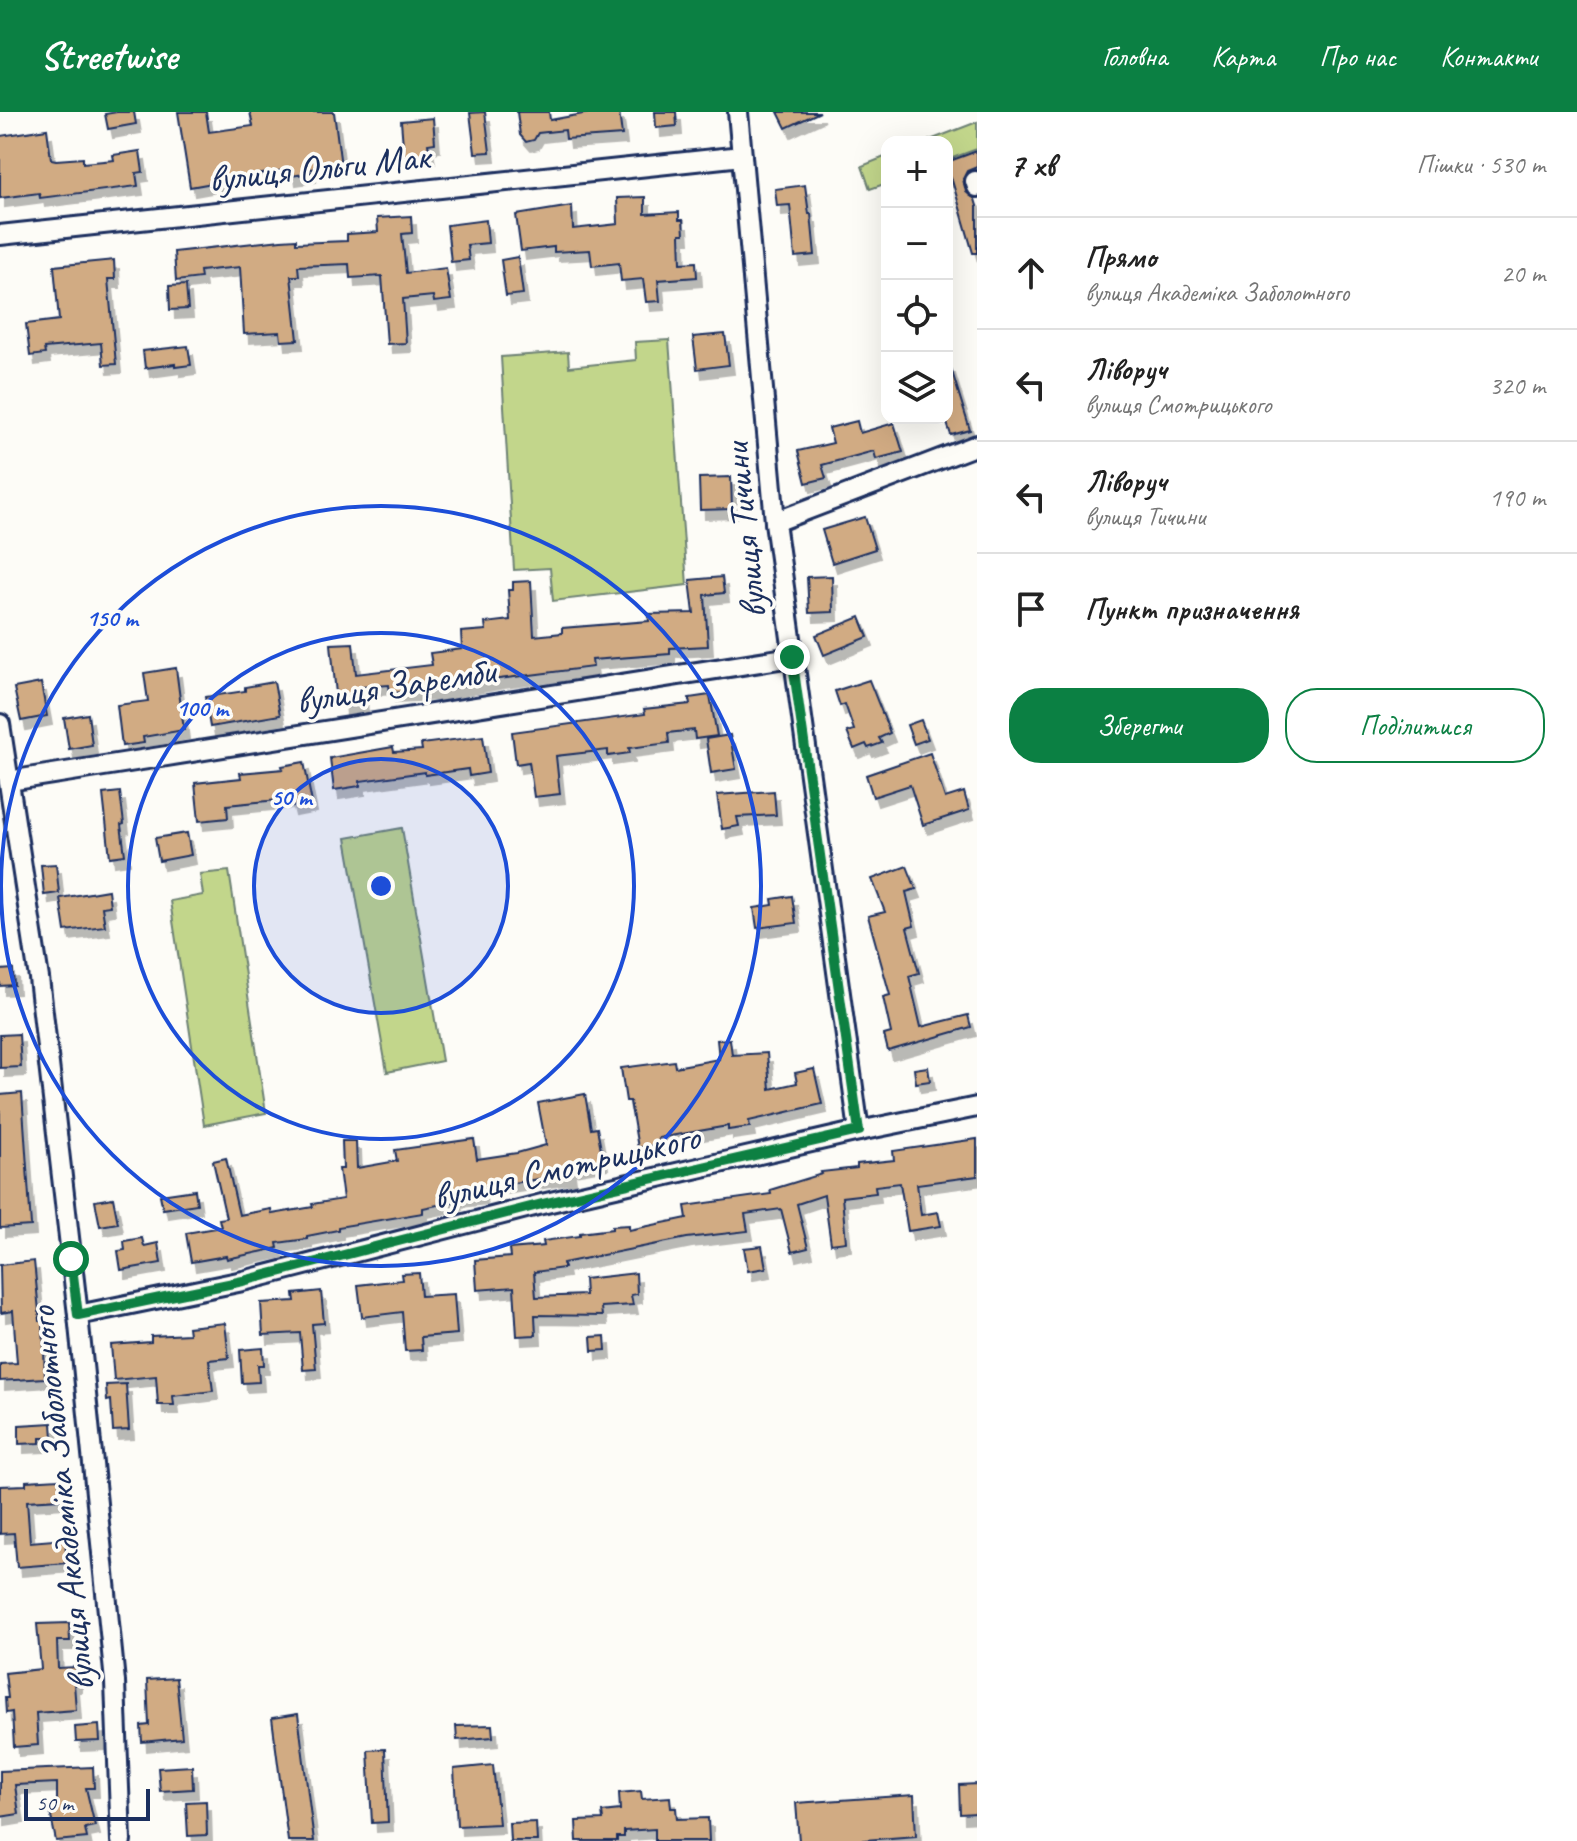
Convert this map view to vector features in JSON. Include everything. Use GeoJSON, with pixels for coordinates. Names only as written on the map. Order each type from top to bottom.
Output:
{"type":"FeatureCollection","features":[{"type":"Feature","properties":{"kind":"street","name":"вулиця Тичини"},"geometry":{"type":"LineString","coordinates":[[738,112],[775,522],[859,1131]]}},
{"type":"Feature","properties":{"kind":"street","name":"вулиця Ольги Мак"},"geometry":{"type":"LineString","coordinates":[[0,235],[742,156]]}},
{"type":"Feature","properties":{"kind":"street"},"geometry":{"type":"LineString","coordinates":[[775,522],[977,445]]}},
{"type":"Feature","properties":{"kind":"street","name":"вулиця Заремби"},"geometry":{"type":"LineString","coordinates":[[9,781],[792,657]]}},
{"type":"Feature","properties":{"kind":"street","name":"вулиця Академіка Заболотного"},"geometry":{"type":"LineString","coordinates":[[0,724],[39,978],[78,1315],[115,1682],[121,1841]]}},
{"type":"Feature","properties":{"kind":"street","name":"вулиця Смотрицького"},"geometry":{"type":"LineString","coordinates":[[78,1315],[243,1281],[542,1204],[977,1107]]}},
{"type":"Feature","properties":{"kind":"green space"},"geometry":{"type":"Polygon","coordinates":[[[977,122],[977,149],[953,158],[953,136],[941,136],[977,122]]]}},
{"type":"Feature","properties":{"kind":"green space"},"geometry":{"type":"Polygon","coordinates":[[[881,158],[881,185],[870,189],[862,166],[881,158]]]}},
{"type":"Feature","properties":{"kind":"green space"},"geometry":{"type":"Polygon","coordinates":[[[669,340],[687,585],[553,601],[550,568],[514,570],[501,357],[568,352],[569,367],[636,360],[635,342],[669,340]]]}},
{"type":"Feature","properties":{"kind":"green space"},"geometry":{"type":"Polygon","coordinates":[[[402,828],[442,1061],[387,1072],[346,838],[402,828]]]}},
{"type":"Feature","properties":{"kind":"green space"},"geometry":{"type":"Polygon","coordinates":[[[229,871],[266,1113],[204,1125],[170,901],[203,895],[200,874],[229,871]]]}},
{"type":"Feature","properties":{"kind":"building"},"geometry":{"type":"Polygon","coordinates":[[[134,112],[136,124],[108,129],[105,114],[134,112]]]}},
{"type":"Feature","properties":{"kind":"building"},"geometry":{"type":"Polygon","coordinates":[[[178,112],[206,112],[209,132],[253,126],[250,112],[334,112],[341,166],[310,169],[311,173],[291,176],[290,169],[190,187],[178,112]]]}},
{"type":"Feature","properties":{"kind":"building"},"geometry":{"type":"Polygon","coordinates":[[[485,112],[490,152],[475,153],[470,113],[485,112]]]}},
{"type":"Feature","properties":{"kind":"building"},"geometry":{"type":"Polygon","coordinates":[[[517,112],[549,112],[550,120],[594,112],[619,112],[622,135],[566,139],[565,130],[538,133],[534,140],[526,142],[520,135],[517,112]]]}},
{"type":"Feature","properties":{"kind":"building"},"geometry":{"type":"Polygon","coordinates":[[[655,112],[676,112],[677,126],[656,128],[655,112]]]}},
{"type":"Feature","properties":{"kind":"building"},"geometry":{"type":"Polygon","coordinates":[[[778,112],[820,112],[786,128],[778,112]]]}},
{"type":"Feature","properties":{"kind":"building"},"geometry":{"type":"Polygon","coordinates":[[[433,118],[435,143],[428,144],[430,155],[404,158],[401,121],[433,118]]]}},
{"type":"Feature","properties":{"kind":"building"},"geometry":{"type":"Polygon","coordinates":[[[47,129],[51,159],[83,158],[83,163],[114,160],[113,155],[140,151],[143,172],[136,173],[138,186],[40,198],[39,193],[0,198],[0,136],[47,129]]]}},
{"type":"Feature","properties":{"kind":"building"},"geometry":{"type":"Polygon","coordinates":[[[977,151],[977,167],[967,171],[963,179],[966,192],[975,199],[977,206],[977,253],[973,253],[953,184],[953,160],[977,151]]]}},
{"type":"Feature","properties":{"kind":"building"},"geometry":{"type":"Polygon","coordinates":[[[805,185],[815,255],[795,257],[790,205],[777,206],[775,189],[805,185]]]}},
{"type":"Feature","properties":{"kind":"building"},"geometry":{"type":"Polygon","coordinates":[[[645,197],[645,214],[679,212],[684,234],[680,234],[681,263],[696,262],[697,277],[658,280],[660,301],[646,302],[643,279],[621,281],[619,263],[592,266],[590,250],[554,252],[554,247],[521,251],[516,215],[572,206],[573,229],[618,224],[617,198],[645,197]]]}},
{"type":"Feature","properties":{"kind":"building"},"geometry":{"type":"Polygon","coordinates":[[[411,216],[412,233],[402,234],[406,273],[446,268],[451,300],[434,302],[433,296],[403,299],[406,343],[387,344],[382,276],[350,278],[349,264],[298,266],[299,276],[291,276],[298,340],[281,341],[280,332],[244,334],[240,267],[200,271],[201,278],[176,281],[174,252],[296,239],[296,243],[347,241],[347,234],[378,232],[377,218],[411,216]]]}},
{"type":"Feature","properties":{"kind":"building"},"geometry":{"type":"Polygon","coordinates":[[[486,220],[488,243],[467,245],[469,260],[451,262],[447,225],[486,220]]]}},
{"type":"Feature","properties":{"kind":"building"},"geometry":{"type":"Polygon","coordinates":[[[518,257],[523,294],[506,296],[501,260],[518,257]]]}},
{"type":"Feature","properties":{"kind":"building"},"geometry":{"type":"Polygon","coordinates":[[[114,260],[115,279],[108,279],[116,364],[103,365],[101,343],[44,348],[45,354],[30,356],[26,324],[59,320],[54,266],[114,260]]]}},
{"type":"Feature","properties":{"kind":"building"},"geometry":{"type":"Polygon","coordinates":[[[186,285],[188,309],[170,310],[169,286],[186,285]]]}},
{"type":"Feature","properties":{"kind":"building"},"geometry":{"type":"Polygon","coordinates":[[[725,334],[729,365],[697,369],[693,337],[725,334]]]}},
{"type":"Feature","properties":{"kind":"building"},"geometry":{"type":"Polygon","coordinates":[[[188,346],[191,365],[145,368],[143,351],[188,346]]]}},
{"type":"Feature","properties":{"kind":"building"},"geometry":{"type":"Polygon","coordinates":[[[953,375],[970,430],[951,435],[947,424],[953,424],[953,375]]]}},
{"type":"Feature","properties":{"kind":"building"},"geometry":{"type":"Polygon","coordinates":[[[857,421],[860,433],[894,424],[903,452],[876,459],[874,451],[822,465],[826,478],[806,483],[798,451],[833,443],[829,428],[857,421]]]}},
{"type":"Feature","properties":{"kind":"building"},"geometry":{"type":"Polygon","coordinates":[[[731,477],[732,509],[700,510],[699,478],[731,477]]]}},
{"type":"Feature","properties":{"kind":"building"},"geometry":{"type":"Polygon","coordinates":[[[865,517],[875,549],[832,563],[822,530],[865,517]]]}},
{"type":"Feature","properties":{"kind":"building"},"geometry":{"type":"Polygon","coordinates":[[[832,576],[833,612],[809,613],[807,577],[832,576]]]}},
{"type":"Feature","properties":{"kind":"building"},"geometry":{"type":"Polygon","coordinates":[[[722,577],[724,593],[705,595],[708,646],[670,648],[670,654],[592,660],[593,667],[435,691],[390,693],[389,685],[362,687],[363,705],[342,707],[341,694],[336,694],[331,644],[353,643],[356,674],[432,665],[430,653],[462,649],[461,632],[486,630],[485,623],[510,620],[508,590],[513,590],[513,582],[531,581],[534,636],[562,633],[562,628],[649,621],[648,614],[694,613],[690,580],[722,577]]]}},
{"type":"Feature","properties":{"kind":"building"},"geometry":{"type":"Polygon","coordinates":[[[860,617],[868,637],[824,655],[816,635],[860,617]]]}},
{"type":"Feature","properties":{"kind":"building"},"geometry":{"type":"Polygon","coordinates":[[[176,668],[184,730],[143,737],[144,743],[122,746],[117,705],[148,701],[144,673],[176,668]]]}},
{"type":"Feature","properties":{"kind":"building"},"geometry":{"type":"Polygon","coordinates":[[[869,680],[890,733],[879,738],[882,743],[854,749],[847,732],[854,730],[845,704],[840,706],[835,691],[869,680]]]}},
{"type":"Feature","properties":{"kind":"building"},"geometry":{"type":"Polygon","coordinates":[[[274,682],[280,715],[210,727],[205,697],[245,691],[245,687],[274,682]]]}},
{"type":"Feature","properties":{"kind":"building"},"geometry":{"type":"Polygon","coordinates":[[[41,683],[47,716],[21,721],[14,688],[41,683]]]}},
{"type":"Feature","properties":{"kind":"building"},"geometry":{"type":"Polygon","coordinates":[[[710,695],[717,736],[695,739],[694,730],[668,733],[669,743],[629,748],[630,753],[608,756],[608,750],[556,756],[560,794],[534,797],[529,762],[516,764],[512,732],[645,714],[644,709],[690,704],[689,698],[710,695]]]}},
{"type":"Feature","properties":{"kind":"building"},"geometry":{"type":"Polygon","coordinates":[[[88,714],[92,745],[69,749],[64,718],[88,714]]]}},
{"type":"Feature","properties":{"kind":"building"},"geometry":{"type":"Polygon","coordinates":[[[921,720],[928,739],[914,744],[907,725],[921,720]]]}},
{"type":"Feature","properties":{"kind":"building"},"geometry":{"type":"Polygon","coordinates":[[[730,735],[736,769],[711,773],[706,739],[730,735]]]}},
{"type":"Feature","properties":{"kind":"building"},"geometry":{"type":"Polygon","coordinates":[[[483,736],[488,773],[469,776],[468,769],[425,775],[425,772],[360,781],[360,786],[334,790],[330,758],[393,747],[394,752],[422,750],[421,744],[483,736]]]}},
{"type":"Feature","properties":{"kind":"building"},"geometry":{"type":"Polygon","coordinates":[[[930,753],[945,798],[964,792],[969,810],[923,825],[910,785],[873,797],[866,775],[930,753]]]}},
{"type":"Feature","properties":{"kind":"building"},"geometry":{"type":"Polygon","coordinates":[[[304,762],[312,803],[291,807],[289,799],[227,805],[228,818],[199,821],[195,783],[241,778],[240,773],[283,769],[282,766],[304,762]]]}},
{"type":"Feature","properties":{"kind":"building"},"geometry":{"type":"Polygon","coordinates":[[[774,791],[776,815],[737,817],[739,826],[722,829],[717,795],[774,791]]]}},
{"type":"Feature","properties":{"kind":"building"},"geometry":{"type":"Polygon","coordinates":[[[120,792],[125,855],[110,857],[103,794],[120,792]]]}},
{"type":"Feature","properties":{"kind":"building"},"geometry":{"type":"Polygon","coordinates":[[[187,833],[191,855],[159,861],[155,838],[187,833]]]}},
{"type":"Feature","properties":{"kind":"building"},"geometry":{"type":"Polygon","coordinates":[[[56,864],[59,893],[44,895],[41,865],[56,864]]]}},
{"type":"Feature","properties":{"kind":"building"},"geometry":{"type":"Polygon","coordinates":[[[907,866],[916,889],[906,892],[914,926],[907,928],[919,973],[909,976],[921,1027],[968,1015],[971,1027],[888,1051],[884,1035],[891,1033],[883,997],[890,995],[868,916],[885,912],[872,879],[907,866]]]}},
{"type":"Feature","properties":{"kind":"building"},"geometry":{"type":"Polygon","coordinates":[[[108,890],[110,906],[102,907],[105,926],[65,931],[60,898],[108,890]]]}},
{"type":"Feature","properties":{"kind":"building"},"geometry":{"type":"Polygon","coordinates":[[[792,896],[796,923],[757,928],[754,908],[773,905],[772,899],[792,896]]]}},
{"type":"Feature","properties":{"kind":"building"},"geometry":{"type":"Polygon","coordinates":[[[13,969],[14,985],[0,986],[0,970],[13,969]]]}},
{"type":"Feature","properties":{"kind":"building"},"geometry":{"type":"Polygon","coordinates":[[[19,1034],[21,1067],[0,1068],[0,1035],[19,1034]]]}},
{"type":"Feature","properties":{"kind":"building"},"geometry":{"type":"Polygon","coordinates":[[[730,1039],[732,1055],[767,1053],[770,1089],[797,1083],[795,1073],[814,1069],[822,1104],[749,1121],[750,1127],[728,1130],[728,1126],[658,1138],[659,1144],[638,1148],[621,1068],[674,1061],[675,1067],[719,1059],[717,1040],[730,1039]]]}},
{"type":"Feature","properties":{"kind":"building"},"geometry":{"type":"Polygon","coordinates":[[[928,1067],[930,1081],[916,1083],[914,1069],[928,1067]]]}},
{"type":"Feature","properties":{"kind":"building"},"geometry":{"type":"Polygon","coordinates":[[[22,1093],[31,1226],[0,1228],[0,1095],[22,1093]]]}},
{"type":"Feature","properties":{"kind":"building"},"geometry":{"type":"Polygon","coordinates":[[[585,1094],[591,1129],[597,1128],[603,1160],[570,1166],[571,1174],[481,1188],[482,1195],[456,1198],[457,1201],[423,1208],[423,1213],[338,1227],[338,1230],[307,1236],[307,1239],[277,1243],[278,1248],[227,1259],[226,1256],[191,1262],[186,1233],[221,1227],[219,1219],[226,1218],[213,1161],[226,1158],[239,1215],[271,1209],[272,1214],[313,1207],[312,1204],[343,1199],[339,1169],[343,1169],[342,1141],[356,1141],[357,1168],[397,1161],[395,1150],[474,1139],[477,1159],[517,1153],[546,1145],[538,1103],[585,1094]]]}},
{"type":"Feature","properties":{"kind":"building"},"geometry":{"type":"Polygon","coordinates":[[[977,1139],[977,1176],[917,1184],[921,1215],[938,1212],[941,1226],[908,1231],[900,1183],[875,1186],[876,1193],[842,1197],[846,1242],[831,1244],[824,1195],[797,1204],[808,1248],[792,1252],[781,1209],[745,1214],[748,1231],[687,1238],[563,1263],[564,1268],[534,1272],[536,1297],[585,1295],[584,1279],[636,1273],[637,1294],[631,1295],[633,1305],[601,1307],[602,1316],[535,1315],[536,1335],[517,1336],[514,1287],[477,1290],[475,1260],[510,1257],[509,1249],[544,1246],[543,1241],[580,1236],[580,1233],[612,1229],[612,1226],[629,1225],[629,1230],[687,1218],[685,1206],[771,1194],[770,1190],[821,1172],[894,1160],[893,1151],[977,1139]]]}},
{"type":"Feature","properties":{"kind":"building"},"geometry":{"type":"Polygon","coordinates":[[[195,1190],[197,1204],[163,1209],[160,1195],[195,1190]]]}},
{"type":"Feature","properties":{"kind":"building"},"geometry":{"type":"Polygon","coordinates":[[[113,1198],[118,1223],[100,1226],[95,1201],[113,1198]]]}},
{"type":"Feature","properties":{"kind":"building"},"geometry":{"type":"Polygon","coordinates":[[[142,1238],[144,1246],[158,1243],[161,1263],[121,1270],[118,1251],[125,1250],[124,1241],[142,1238]]]}},
{"type":"Feature","properties":{"kind":"building"},"geometry":{"type":"Polygon","coordinates":[[[762,1246],[766,1268],[748,1271],[744,1248],[762,1246]]]}},
{"type":"Feature","properties":{"kind":"building"},"geometry":{"type":"Polygon","coordinates":[[[34,1261],[40,1321],[43,1321],[45,1378],[0,1381],[0,1364],[17,1363],[13,1311],[1,1313],[0,1265],[34,1261]]]}},
{"type":"Feature","properties":{"kind":"building"},"geometry":{"type":"Polygon","coordinates":[[[419,1273],[421,1296],[454,1294],[457,1334],[421,1337],[422,1350],[405,1351],[402,1312],[362,1317],[358,1285],[402,1280],[401,1274],[419,1273]]]}},
{"type":"Feature","properties":{"kind":"building"},"geometry":{"type":"Polygon","coordinates":[[[321,1291],[324,1323],[312,1324],[316,1369],[303,1370],[300,1333],[263,1335],[261,1303],[295,1301],[294,1294],[321,1291]]]}},
{"type":"Feature","properties":{"kind":"building"},"geometry":{"type":"Polygon","coordinates":[[[225,1323],[229,1358],[209,1360],[213,1391],[173,1396],[174,1405],[158,1405],[156,1376],[114,1380],[111,1345],[151,1342],[151,1336],[189,1334],[188,1327],[225,1323]]]}},
{"type":"Feature","properties":{"kind":"building"},"geometry":{"type":"Polygon","coordinates":[[[605,1336],[606,1350],[592,1351],[591,1337],[605,1336]]]}},
{"type":"Feature","properties":{"kind":"building"},"geometry":{"type":"Polygon","coordinates":[[[263,1348],[264,1365],[258,1365],[259,1382],[242,1383],[240,1350],[263,1348]]]}},
{"type":"Feature","properties":{"kind":"building"},"geometry":{"type":"Polygon","coordinates":[[[126,1384],[129,1430],[113,1431],[111,1400],[107,1401],[106,1385],[126,1384]]]}},
{"type":"Feature","properties":{"kind":"building"},"geometry":{"type":"Polygon","coordinates":[[[52,1423],[53,1438],[40,1438],[40,1443],[19,1444],[19,1425],[52,1423]]]}},
{"type":"Feature","properties":{"kind":"building"},"geometry":{"type":"Polygon","coordinates":[[[59,1479],[60,1499],[27,1501],[30,1542],[65,1539],[67,1563],[17,1567],[14,1533],[0,1534],[0,1486],[59,1479]]]}},
{"type":"Feature","properties":{"kind":"building"},"geometry":{"type":"Polygon","coordinates":[[[69,1623],[70,1641],[57,1641],[58,1668],[76,1667],[76,1710],[36,1713],[38,1745],[14,1747],[12,1712],[6,1713],[5,1673],[41,1669],[37,1624],[69,1623]]]}},
{"type":"Feature","properties":{"kind":"building"},"geometry":{"type":"Polygon","coordinates":[[[176,1678],[182,1738],[142,1742],[141,1726],[149,1725],[147,1680],[176,1678]]]}},
{"type":"Feature","properties":{"kind":"building"},"geometry":{"type":"Polygon","coordinates":[[[298,1714],[314,1841],[288,1841],[272,1718],[298,1714]]]}},
{"type":"Feature","properties":{"kind":"building"},"geometry":{"type":"Polygon","coordinates":[[[99,1725],[100,1741],[76,1742],[75,1727],[99,1725]]]}},
{"type":"Feature","properties":{"kind":"building"},"geometry":{"type":"Polygon","coordinates":[[[492,1725],[493,1737],[457,1740],[456,1726],[492,1725]]]}},
{"type":"Feature","properties":{"kind":"building"},"geometry":{"type":"Polygon","coordinates":[[[385,1749],[388,1822],[372,1823],[368,1750],[385,1749]]]}},
{"type":"Feature","properties":{"kind":"building"},"geometry":{"type":"Polygon","coordinates":[[[493,1765],[499,1824],[457,1826],[454,1769],[493,1765]]]}},
{"type":"Feature","properties":{"kind":"building"},"geometry":{"type":"Polygon","coordinates":[[[192,1766],[193,1789],[160,1791],[158,1768],[192,1766]]]}},
{"type":"Feature","properties":{"kind":"building"},"geometry":{"type":"Polygon","coordinates":[[[93,1767],[94,1788],[86,1788],[95,1826],[85,1828],[87,1838],[56,1841],[50,1812],[57,1810],[57,1783],[15,1785],[19,1814],[0,1817],[0,1771],[93,1767]]]}},
{"type":"Feature","properties":{"kind":"building"},"geometry":{"type":"Polygon","coordinates":[[[977,1784],[977,1813],[960,1814],[959,1785],[977,1784]]]}},
{"type":"Feature","properties":{"kind":"building"},"geometry":{"type":"Polygon","coordinates":[[[641,1791],[642,1799],[670,1797],[677,1819],[708,1818],[709,1841],[655,1841],[655,1829],[624,1831],[624,1837],[617,1837],[617,1841],[577,1841],[576,1821],[603,1820],[602,1812],[620,1810],[619,1793],[641,1791]]]}},
{"type":"Feature","properties":{"kind":"building"},"geometry":{"type":"Polygon","coordinates":[[[914,1795],[916,1836],[799,1841],[796,1803],[914,1795]]]}},
{"type":"Feature","properties":{"kind":"building"},"geometry":{"type":"Polygon","coordinates":[[[206,1801],[207,1835],[188,1836],[186,1802],[206,1801]]]}},
{"type":"Feature","properties":{"kind":"building"},"geometry":{"type":"Polygon","coordinates":[[[536,1822],[537,1841],[510,1841],[509,1823],[536,1822]]]}},
{"type":"Feature","properties":{"kind":"route"},"geometry":{"type":"LineString","coordinates":[[71,1259],[78,1315],[243,1281],[542,1204],[859,1131],[792,657]]}}]}
